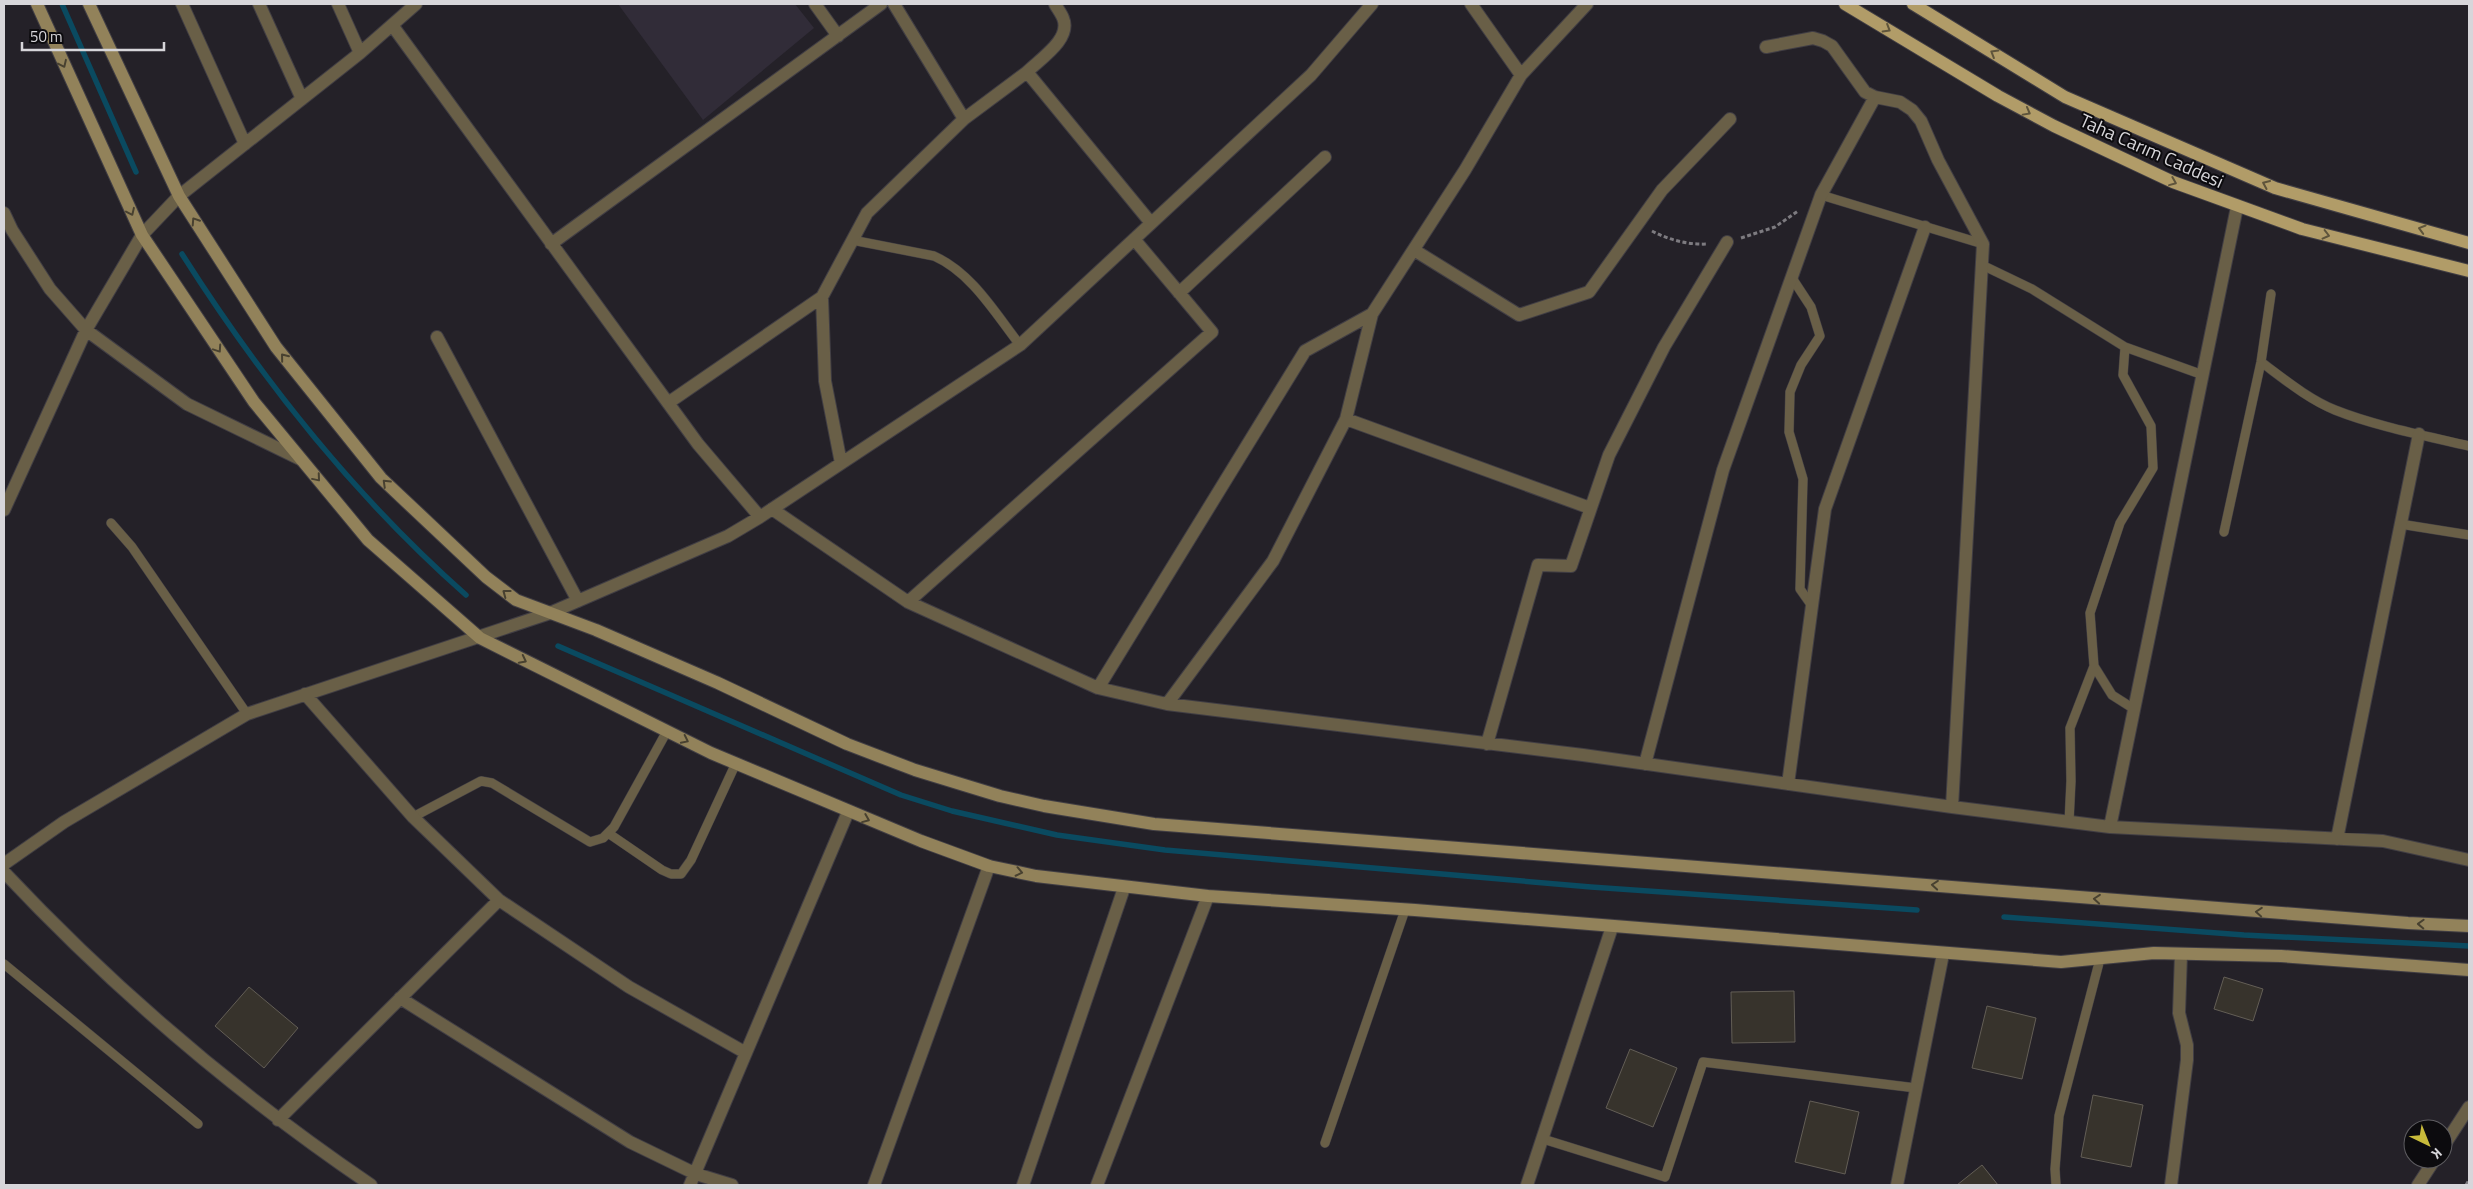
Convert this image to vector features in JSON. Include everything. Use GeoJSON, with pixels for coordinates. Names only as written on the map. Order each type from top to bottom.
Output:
{"type":"FeatureCollection","features":[{"type":"Feature","properties":{"kind":"main road"},"geometry":{"type":"LineString","coordinates":[[37,4],[142,235],[254,402],[368,540],[480,638],[667,731],[848,812],[989,866],[1036,876],[1124,888],[2061,962],[2154,953],[2281,956],[2469,970]]}},
{"type":"Feature","properties":{"kind":"main road"},"geometry":{"type":"LineString","coordinates":[[89,4],[179,196],[276,346],[381,478],[486,577],[516,600],[614,637],[881,758],[1000,796],[1088,814],[1220,831],[1653,862],[2408,924],[2469,926]]}},
{"type":"Feature","properties":{"kind":"main road","name":"Taha Carım Caddesi"},"geometry":{"type":"LineString","coordinates":[[1845,4],[1998,96],[2054,126],[2137,166],[2237,207],[2302,229],[2469,271]]}},
{"type":"Feature","properties":{"kind":"main road","name":"Taha Carım Caddesi"},"geometry":{"type":"LineString","coordinates":[[1913,4],[2065,96],[2275,188],[2469,243]]}},
{"type":"Feature","properties":{"kind":"street"},"geometry":{"type":"LineString","coordinates":[[182,4],[245,144]]}},
{"type":"Feature","properties":{"kind":"street"},"geometry":{"type":"LineString","coordinates":[[259,4],[302,99]]}},
{"type":"Feature","properties":{"kind":"street"},"geometry":{"type":"LineString","coordinates":[[338,4],[360,53]]}},
{"type":"Feature","properties":{"kind":"street"},"geometry":{"type":"LineString","coordinates":[[4,510],[86,330],[142,235],[179,196],[360,53],[416,4]]}},
{"type":"Feature","properties":{"kind":"street"},"geometry":{"type":"LineString","coordinates":[[815,4],[838,36]]}},
{"type":"Feature","properties":{"kind":"street"},"geometry":{"type":"LineString","coordinates":[[552,244],[881,4]]}},
{"type":"Feature","properties":{"kind":"street"},"geometry":{"type":"LineString","coordinates":[[894,4],[964,119]]}},
{"type":"Feature","properties":{"kind":"street"},"geometry":{"type":"LineString","coordinates":[[668,404],[822,297],[867,213],[964,119],[1027,72],[1060,40],[1064,33],[1064,18],[1055,4]]}},
{"type":"Feature","properties":{"kind":"street"},"geometry":{"type":"LineString","coordinates":[[1471,4],[1521,75]]}},
{"type":"Feature","properties":{"kind":"street"},"geometry":{"type":"LineString","coordinates":[[1167,704],[1273,561],[1346,419],[1372,314],[1465,170],[1521,75],[1587,4]]}},
{"type":"Feature","properties":{"kind":"street"},"geometry":{"type":"LineString","coordinates":[[4,864],[64,822],[247,714],[480,638],[550,613],[728,536],[760,517],[1020,345],[1311,75],[1370,5]]}},
{"type":"Feature","properties":{"kind":"street"},"geometry":{"type":"LineString","coordinates":[[392,25],[668,404],[698,444],[760,517]]}},
{"type":"Feature","properties":{"kind":"street"},"geometry":{"type":"LineString","coordinates":[[1766,47],[1813,38],[1823,40],[1835,50],[1857,84],[1865,92],[1875,97],[1900,102],[1912,110],[1921,121],[1938,160],[1983,244],[1952,808]]}},
{"type":"Feature","properties":{"kind":"street"},"geometry":{"type":"LineString","coordinates":[[1027,72],[1151,223]]}},
{"type":"Feature","properties":{"kind":"street"},"geometry":{"type":"LineString","coordinates":[[1645,764],[1723,470],[1822,195],[1875,97]]}},
{"type":"Feature","properties":{"kind":"street"},"geometry":{"type":"LineString","coordinates":[[1414,250],[1519,315],[1589,292],[1662,190],[1730,119]]}},
{"type":"Feature","properties":{"kind":"street"},"geometry":{"type":"LineString","coordinates":[[1179,293],[1325,157]]}},
{"type":"Feature","properties":{"kind":"street"},"geometry":{"type":"LineString","coordinates":[[2110,827],[2237,207]]}},
{"type":"Feature","properties":{"kind":"street"},"geometry":{"type":"LineString","coordinates":[[4,213],[8,235],[50,289],[86,330],[188,404],[300,458]]}},
{"type":"Feature","properties":{"kind":"street"},"geometry":{"type":"LineString","coordinates":[[1788,784],[1825,509],[1925,227]]}},
{"type":"Feature","properties":{"kind":"street"},"geometry":{"type":"LineString","coordinates":[[908,602],[1212,332],[1134,239]]}},
{"type":"Feature","properties":{"kind":"street"},"geometry":{"type":"LineString","coordinates":[[1487,744],[1538,565],[1570,566],[1608,455],[1656,363],[1727,242]]}},
{"type":"Feature","properties":{"kind":"street"},"geometry":{"type":"LineString","coordinates":[[822,297],[825,381],[841,463]]}},
{"type":"Feature","properties":{"kind":"street"},"geometry":{"type":"LineString","coordinates":[[1098,688],[1305,351],[1372,314]]}},
{"type":"Feature","properties":{"kind":"street"},"geometry":{"type":"LineString","coordinates":[[437,337],[578,601]]}},
{"type":"Feature","properties":{"kind":"street"},"geometry":{"type":"LineString","coordinates":[[1346,419],[1590,508]]}},
{"type":"Feature","properties":{"kind":"street"},"geometry":{"type":"LineString","coordinates":[[2337,839],[2418,434]]}},
{"type":"Feature","properties":{"kind":"street"},"geometry":{"type":"LineString","coordinates":[[772,508],[908,602],[1098,688],[1167,704],[1645,764],[1952,808],[2110,827],[2383,841],[2469,860]]}},
{"type":"Feature","properties":{"kind":"street"},"geometry":{"type":"LineString","coordinates":[[305,694],[413,817],[499,900],[629,987],[746,1053]]}},
{"type":"Feature","properties":{"kind":"street"},"geometry":{"type":"LineString","coordinates":[[693,1180],[848,812]]}},
{"type":"Feature","properties":{"kind":"street"},"geometry":{"type":"LineString","coordinates":[[874,1185],[989,866]]}},
{"type":"Feature","properties":{"kind":"street"},"geometry":{"type":"LineString","coordinates":[[4,872],[70,939],[150,1014],[278,1120],[369,1185]]}},
{"type":"Feature","properties":{"kind":"street"},"geometry":{"type":"LineString","coordinates":[[1023,1185],[1124,888]]}},
{"type":"Feature","properties":{"kind":"street"},"geometry":{"type":"LineString","coordinates":[[1097,1185],[1208,896]]}},
{"type":"Feature","properties":{"kind":"street"},"geometry":{"type":"LineString","coordinates":[[278,1120],[499,900]]}},
{"type":"Feature","properties":{"kind":"street"},"geometry":{"type":"LineString","coordinates":[[1527,1185],[1612,927]]}},
{"type":"Feature","properties":{"kind":"street"},"geometry":{"type":"LineString","coordinates":[[1897,1185],[1943,954]]}},
{"type":"Feature","properties":{"kind":"street"},"geometry":{"type":"LineString","coordinates":[[2171,1185],[2187,1060],[2187,1045],[2179,1013],[2181,954]]}},
{"type":"Feature","properties":{"kind":"street"},"geometry":{"type":"LineString","coordinates":[[400,998],[693,1180],[732,1185]]}},
{"type":"Feature","properties":{"kind":"street"},"geometry":{"type":"LineString","coordinates":[[2453,1131],[2469,1106]]}},
{"type":"Feature","properties":{"kind":"street"},"geometry":{"type":"LineString","coordinates":[[2418,1185],[2428,1169]]}},
{"type":"Feature","properties":{"kind":"lane"},"geometry":{"type":"LineString","coordinates":[[1822,195],[1983,244]]}},
{"type":"Feature","properties":{"kind":"lane"},"geometry":{"type":"LineString","coordinates":[[852,240],[934,256],[947,262],[978,291],[1020,345]]}},
{"type":"Feature","properties":{"kind":"lane"},"geometry":{"type":"LineString","coordinates":[[1982,265],[2032,289],[2125,347],[2203,375]]}},
{"type":"Feature","properties":{"kind":"lane"},"geometry":{"type":"LineString","coordinates":[[1792,278],[1811,307],[1820,336],[1801,365],[1790,392],[1789,432],[1803,479],[1800,589],[1812,606]]}},
{"type":"Feature","properties":{"kind":"lane"},"geometry":{"type":"LineString","coordinates":[[2224,532],[2261,362],[2271,294]]}},
{"type":"Feature","properties":{"kind":"lane"},"geometry":{"type":"LineString","coordinates":[[2069,822],[2071,781],[2070,728],[2094,666],[2090,613],[2120,523],[2153,468],[2151,426],[2123,375],[2125,347]]}},
{"type":"Feature","properties":{"kind":"lane"},"geometry":{"type":"LineString","coordinates":[[2261,362],[2293,386],[2335,410],[2418,434],[2469,446]]}},
{"type":"Feature","properties":{"kind":"lane"},"geometry":{"type":"LineString","coordinates":[[111,523],[132,547],[247,714]]}},
{"type":"Feature","properties":{"kind":"lane"},"geometry":{"type":"LineString","coordinates":[[2400,524],[2469,535]]}},
{"type":"Feature","properties":{"kind":"lane"},"geometry":{"type":"LineString","coordinates":[[2094,666],[2112,695],[2134,709]]}},
{"type":"Feature","properties":{"kind":"lane"},"geometry":{"type":"LineString","coordinates":[[413,817],[481,781],[492,783],[590,842],[603,838],[614,827],[667,731]]}},
{"type":"Feature","properties":{"kind":"lane"},"geometry":{"type":"LineString","coordinates":[[608,833],[662,870],[681,874],[691,860],[736,763]]}},
{"type":"Feature","properties":{"kind":"lane"},"geometry":{"type":"LineString","coordinates":[[1325,1142],[1405,910]]}},
{"type":"Feature","properties":{"kind":"lane"},"geometry":{"type":"LineString","coordinates":[[2056,1185],[2055,1169],[2060,1116],[2100,959]]}},
{"type":"Feature","properties":{"kind":"lane"},"geometry":{"type":"LineString","coordinates":[[4,964],[198,1124]]}},
{"type":"Feature","properties":{"kind":"lane"},"geometry":{"type":"LineString","coordinates":[[1543,1138],[1665,1177],[1703,1062],[1916,1088]]}},
{"type":"Feature","properties":{"kind":"path"},"geometry":{"type":"LineString","coordinates":[[2466,1185],[2469,1180]]}},
{"type":"Feature","properties":{"kind":"shaded area"},"geometry":{"type":"Polygon","coordinates":[[[618,4],[795,4],[814,28],[703,120],[618,4]]]}},
{"type":"Feature","properties":{"kind":"building"},"geometry":{"type":"Polygon","coordinates":[[[2224,977],[2263,989],[2253,1021],[2214,1009],[2224,977]]]}},
{"type":"Feature","properties":{"kind":"building"},"geometry":{"type":"Polygon","coordinates":[[[249,987],[298,1028],[264,1068],[215,1026],[249,987]]]}},
{"type":"Feature","properties":{"kind":"building"},"geometry":{"type":"Polygon","coordinates":[[[1794,991],[1795,1042],[1732,1043],[1731,992],[1794,991]]]}},
{"type":"Feature","properties":{"kind":"building"},"geometry":{"type":"Polygon","coordinates":[[[1987,1006],[2036,1018],[2022,1079],[1972,1068],[1987,1006]]]}},
{"type":"Feature","properties":{"kind":"building"},"geometry":{"type":"Polygon","coordinates":[[[1630,1049],[1677,1068],[1653,1127],[1606,1108],[1630,1049]]]}},
{"type":"Feature","properties":{"kind":"building"},"geometry":{"type":"Polygon","coordinates":[[[2093,1095],[2143,1105],[2131,1167],[2081,1157],[2093,1095]]]}},
{"type":"Feature","properties":{"kind":"building"},"geometry":{"type":"Polygon","coordinates":[[[1810,1101],[1859,1112],[1845,1174],[1795,1162],[1810,1101]]]}},
{"type":"Feature","properties":{"kind":"building"},"geometry":{"type":"Polygon","coordinates":[[[1982,1165],[1998,1185],[1957,1185],[1982,1165]]]}},
{"type":"Feature","properties":{"kind":"waterway"},"geometry":{"type":"LineString","coordinates":[[62,4],[136,172]]}},
{"type":"Feature","properties":{"kind":"waterway"},"geometry":{"type":"LineString","coordinates":[[182,254],[244,347],[312,435],[386,518],[466,595]]}},
{"type":"Feature","properties":{"kind":"waterway"},"geometry":{"type":"LineString","coordinates":[[558,646],[901,795],[952,811],[1057,835],[1165,850],[1591,887],[1917,910]]}},
{"type":"Feature","properties":{"kind":"waterway"},"geometry":{"type":"LineString","coordinates":[[2004,917],[2244,935],[2469,946]]}}]}
